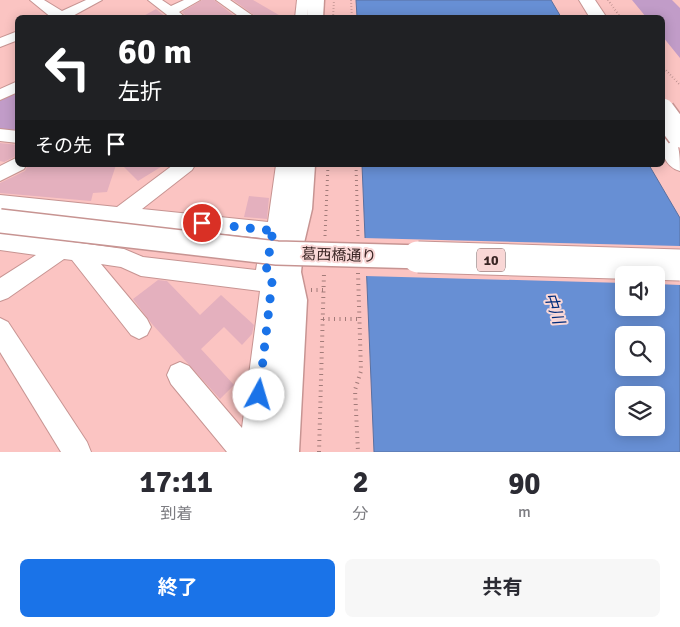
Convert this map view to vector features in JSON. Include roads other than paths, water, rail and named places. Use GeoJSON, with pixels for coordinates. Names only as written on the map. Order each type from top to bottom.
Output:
{"type":"FeatureCollection","features":[{"type":"Feature","properties":{"kind":"highway"},"geometry":{"type":"LineString","coordinates":[[576,0],[595,8]]}},
{"type":"Feature","properties":{"kind":"highway"},"geometry":{"type":"LineString","coordinates":[[665,115],[680,135]]}},
{"type":"Feature","properties":{"kind":"highway"},"geometry":{"type":"LineString","coordinates":[[665,140],[680,162]]}},
{"type":"Feature","properties":{"kind":"main road"},"geometry":{"type":"LineString","coordinates":[[315,15],[316,0]]}},
{"type":"Feature","properties":{"kind":"main road"},"geometry":{"type":"LineString","coordinates":[[282,452],[293,300],[288,272],[291,243],[300,209],[304,167]]}},
{"type":"Feature","properties":{"kind":"main road","name":"葛西橋通り"},"geometry":{"type":"LineString","coordinates":[[0,221],[277,253],[680,265]]}},
{"type":"Feature","properties":{"kind":"street"},"geometry":{"type":"LineString","coordinates":[[36,0],[56,15]]}},
{"type":"Feature","properties":{"kind":"street"},"geometry":{"type":"LineString","coordinates":[[63,15],[96,0]]}},
{"type":"Feature","properties":{"kind":"street"},"geometry":{"type":"LineString","coordinates":[[154,0],[175,14],[194,0]]}},
{"type":"Feature","properties":{"kind":"street"},"geometry":{"type":"LineString","coordinates":[[222,0],[245,15]]}},
{"type":"Feature","properties":{"kind":"street"},"geometry":{"type":"LineString","coordinates":[[301,15],[303,0]]}},
{"type":"Feature","properties":{"kind":"street"},"geometry":{"type":"LineString","coordinates":[[0,43],[15,36]]}},
{"type":"Feature","properties":{"kind":"street"},"geometry":{"type":"LineString","coordinates":[[0,95],[15,88]]}},
{"type":"Feature","properties":{"kind":"street"},"geometry":{"type":"LineString","coordinates":[[0,135],[15,137]]}},
{"type":"Feature","properties":{"kind":"street"},"geometry":{"type":"LineString","coordinates":[[0,174],[15,166]]}},
{"type":"Feature","properties":{"kind":"street"},"geometry":{"type":"LineString","coordinates":[[120,215],[183,167]]}},
{"type":"Feature","properties":{"kind":"street"},"geometry":{"type":"LineString","coordinates":[[253,452],[272,282],[266,272],[272,236],[276,231],[285,167]]}},
{"type":"Feature","properties":{"kind":"street"},"geometry":{"type":"LineString","coordinates":[[0,203],[276,231]]}},
{"type":"Feature","properties":{"kind":"street"},"geometry":{"type":"LineString","coordinates":[[124,258],[146,218]]}},
{"type":"Feature","properties":{"kind":"street"},"geometry":{"type":"LineString","coordinates":[[0,241],[124,258],[141,266],[272,282]]}},
{"type":"Feature","properties":{"kind":"street"},"geometry":{"type":"LineString","coordinates":[[0,291],[70,250]]}},
{"type":"Feature","properties":{"kind":"street"},"geometry":{"type":"LineString","coordinates":[[70,250],[139,326]]}},
{"type":"Feature","properties":{"kind":"street"},"geometry":{"type":"LineString","coordinates":[[0,330],[77,452]]}},
{"type":"Feature","properties":{"kind":"street"},"geometry":{"type":"LineString","coordinates":[[180,375],[245,452]]}},
{"type":"Feature","properties":{"kind":"water"},"geometry":{"type":"Polygon","coordinates":[[[356,0],[551,0],[560,15],[357,15],[356,0]]]}},
{"type":"Feature","properties":{"kind":"water","name":"中川"},"geometry":{"type":"Polygon","coordinates":[[[362,167],[650,167],[680,218],[680,452],[374,452],[362,167]]]}}]}
